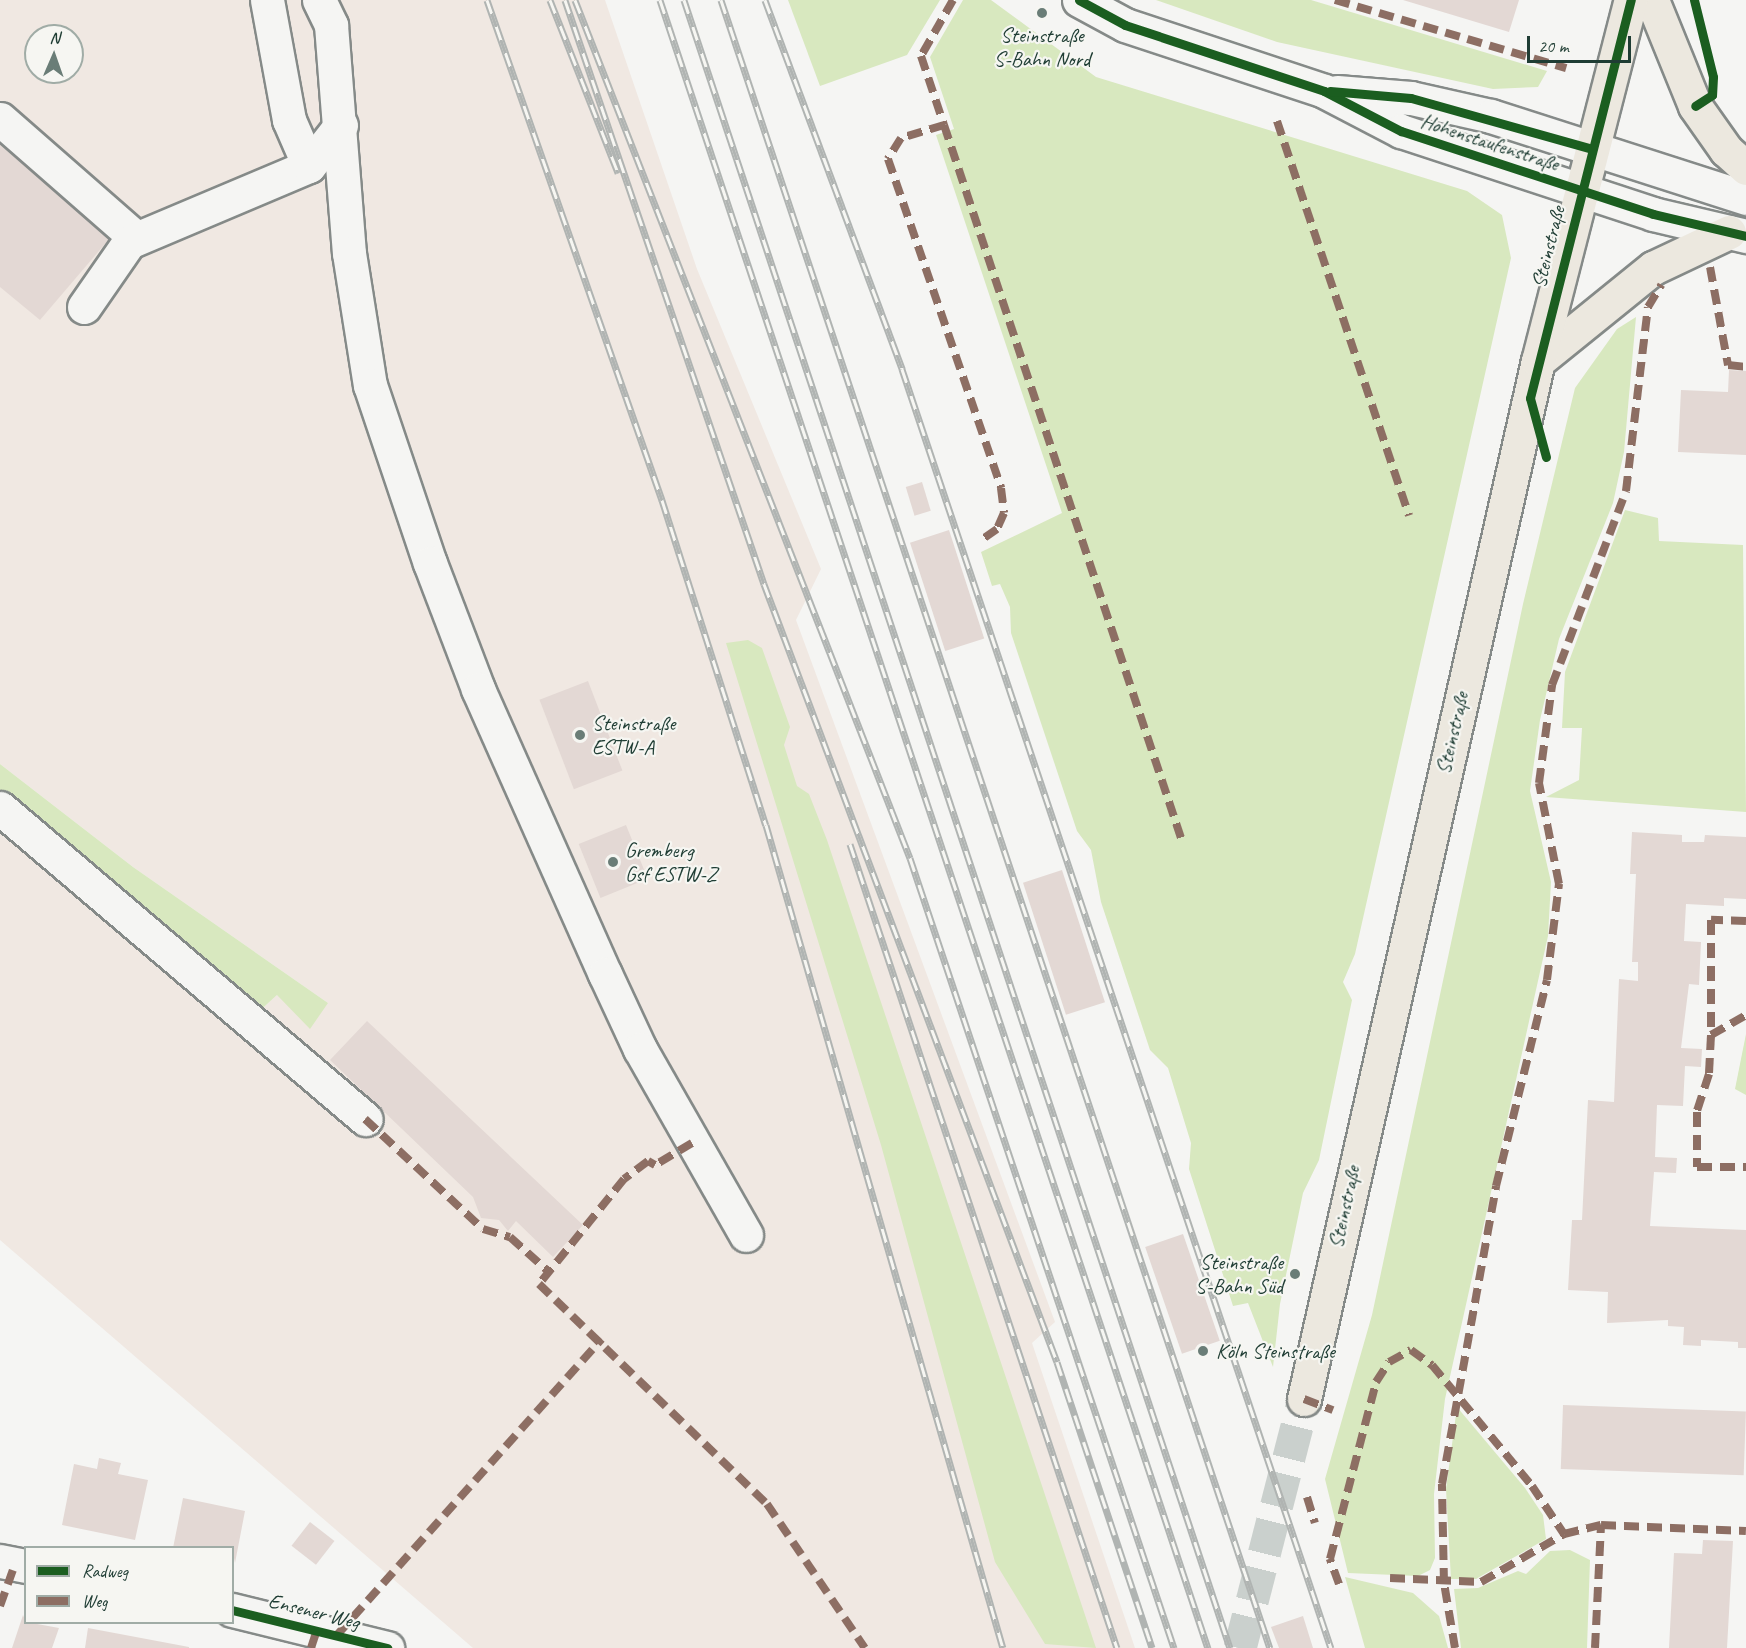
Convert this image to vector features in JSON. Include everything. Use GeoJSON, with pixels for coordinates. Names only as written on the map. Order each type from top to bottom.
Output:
{"type":"FeatureCollection","features":[{"type":"Feature","properties":{"kind":"main road","name":"Steinstraße"},"geometry":{"type":"LineString","coordinates":[[1304,1399],[1538,361],[1631,0]]}},
{"type":"Feature","properties":{"kind":"main road"},"geometry":{"type":"LineString","coordinates":[[1652,0],[1695,106],[1726,150],[1746,168]]}},
{"type":"Feature","properties":{"kind":"main road"},"geometry":{"type":"LineString","coordinates":[[1538,361],[1653,268],[1738,234]]}},
{"type":"Feature","properties":{"kind":"street"},"geometry":{"type":"LineString","coordinates":[[267,0],[289,120],[309,166]]}},
{"type":"Feature","properties":{"kind":"street"},"geometry":{"type":"LineString","coordinates":[[319,0],[331,25],[341,125],[349,253],[370,385],[430,563],[478,689],[640,1049],[746,1235]]}},
{"type":"Feature","properties":{"kind":"street","name":"Hohenstaufenstraße"},"geometry":{"type":"LineString","coordinates":[[1079,0],[1125,25],[1324,91],[1401,131],[1581,191],[1738,234]]}},
{"type":"Feature","properties":{"kind":"street","name":"Hohenstaufenstraße"},"geometry":{"type":"LineString","coordinates":[[1324,91],[1411,98],[1491,116],[1746,198]]}},
{"type":"Feature","properties":{"kind":"street"},"geometry":{"type":"LineString","coordinates":[[0,119],[136,238]]}},
{"type":"Feature","properties":{"kind":"street"},"geometry":{"type":"LineString","coordinates":[[84,307],[136,238],[309,166],[341,125]]}},
{"type":"Feature","properties":{"kind":"street"},"geometry":{"type":"LineString","coordinates":[[0,808],[365,1119]]}},
{"type":"Feature","properties":{"kind":"street"},"geometry":{"type":"LineString","coordinates":[[0,1561],[24,1566]]}},
{"type":"Feature","properties":{"kind":"street","name":"Ensener Weg"},"geometry":{"type":"LineString","coordinates":[[234,1610],[387,1648]]}},
{"type":"Feature","properties":{"kind":"shaded area"},"geometry":{"type":"Polygon","coordinates":[[[0,0],[605,0],[697,269],[821,569],[796,620],[1055,1322],[1032,1343],[1135,1648],[473,1648],[0,1240],[0,799],[254,1016],[277,995],[328,1003],[133,867],[0,764],[0,0]]]}},
{"type":"Feature","properties":{"kind":"green space"},"geometry":{"type":"Polygon","coordinates":[[[788,0],[940,0],[907,55],[820,86],[788,0]]]}},
{"type":"Feature","properties":{"kind":"green space"},"geometry":{"type":"Polygon","coordinates":[[[963,0],[991,0],[1096,77],[1467,191],[1502,215],[1511,258],[1355,954],[1343,982],[1352,1000],[1319,1160],[1303,1193],[1280,1304],[1273,1367],[1248,1303],[1233,1306],[1189,1169],[1191,1143],[1168,1068],[1150,1050],[1101,902],[1091,850],[1077,831],[1011,633],[1010,607],[1000,584],[992,586],[981,552],[1062,513],[936,135],[954,129],[930,57],[963,0]]]}},
{"type":"Feature","properties":{"kind":"green space"},"geometry":{"type":"Polygon","coordinates":[[[1156,0],[1311,0],[1547,71],[1538,87],[1493,89],[1277,42],[1156,0]]]}},
{"type":"Feature","properties":{"kind":"green space"},"geometry":{"type":"Polygon","coordinates":[[[1636,317],[1624,452],[1613,503],[1559,639],[1540,720],[1530,791],[1551,882],[1548,936],[1445,1399],[1434,1494],[1435,1558],[1430,1570],[1418,1576],[1348,1573],[1325,1479],[1372,1315],[1523,604],[1575,388],[1617,329],[1636,317]]]}},
{"type":"Feature","properties":{"kind":"green space"},"geometry":{"type":"Polygon","coordinates":[[[1625,510],[1658,518],[1659,541],[1743,545],[1746,812],[1546,797],[1579,780],[1582,728],[1562,728],[1565,672],[1625,510]]]}},
{"type":"Feature","properties":{"kind":"green space"},"geometry":{"type":"Polygon","coordinates":[[[748,640],[762,648],[790,727],[784,745],[797,786],[809,794],[827,840],[1096,1648],[1045,1644],[995,1562],[881,1145],[726,643],[748,640]]]}},
{"type":"Feature","properties":{"kind":"green space"},"geometry":{"type":"Polygon","coordinates":[[[0,764],[133,867],[328,1003],[310,1029],[277,995],[254,1016],[0,799],[0,764]]]}},
{"type":"Feature","properties":{"kind":"green space"},"geometry":{"type":"Polygon","coordinates":[[[1746,1034],[1746,1095],[1735,1089],[1746,1034]]]}},
{"type":"Feature","properties":{"kind":"green space"},"geometry":{"type":"Polygon","coordinates":[[[1457,1407],[1525,1488],[1543,1515],[1546,1539],[1476,1579],[1451,1579],[1446,1489],[1457,1407]]]}},
{"type":"Feature","properties":{"kind":"green space"},"geometry":{"type":"Polygon","coordinates":[[[1570,1550],[1590,1560],[1587,1648],[1461,1648],[1454,1589],[1478,1588],[1518,1571],[1526,1574],[1550,1551],[1570,1550]]]}},
{"type":"Feature","properties":{"kind":"green space"},"geometry":{"type":"Polygon","coordinates":[[[1345,1577],[1413,1593],[1439,1616],[1448,1648],[1365,1648],[1345,1577]]]}},
{"type":"Feature","properties":{"kind":"building"},"geometry":{"type":"Polygon","coordinates":[[[1403,0],[1519,0],[1509,32],[1403,0]]]}},
{"type":"Feature","properties":{"kind":"building"},"geometry":{"type":"Polygon","coordinates":[[[0,145],[110,238],[40,320],[0,287],[0,145]]]}},
{"type":"Feature","properties":{"kind":"building"},"geometry":{"type":"Polygon","coordinates":[[[1729,370],[1746,371],[1746,455],[1678,452],[1681,390],[1728,392],[1729,370]]]}},
{"type":"Feature","properties":{"kind":"building"},"geometry":{"type":"Polygon","coordinates":[[[922,482],[931,511],[915,516],[906,487],[922,482]]]}},
{"type":"Feature","properties":{"kind":"building"},"geometry":{"type":"Polygon","coordinates":[[[949,530],[984,638],[945,651],[910,543],[949,530]]]}},
{"type":"Feature","properties":{"kind":"building","name":"Steinstraße ESTW-A"},"geometry":{"type":"Polygon","coordinates":[[[588,681],[622,771],[574,789],[539,700],[588,681]]]}},
{"type":"Feature","properties":{"kind":"building","name":"Gremberg Gsf ESTW-Z"},"geometry":{"type":"Polygon","coordinates":[[[626,825],[648,879],[600,898],[579,844],[626,825]]]}},
{"type":"Feature","properties":{"kind":"building"},"geometry":{"type":"Polygon","coordinates":[[[1632,832],[1682,835],[1682,842],[1704,842],[1705,835],[1746,837],[1746,899],[1724,898],[1724,906],[1686,904],[1684,941],[1701,942],[1699,985],[1689,984],[1681,1048],[1702,1049],[1701,1067],[1685,1066],[1683,1106],[1657,1105],[1655,1157],[1677,1158],[1676,1173],[1654,1172],[1650,1226],[1746,1230],[1746,1348],[1738,1348],[1738,1342],[1701,1340],[1701,1346],[1683,1345],[1684,1327],[1668,1326],[1668,1320],[1607,1323],[1608,1292],[1568,1290],[1572,1220],[1582,1220],[1588,1100],[1614,1102],[1619,979],[1638,981],[1638,962],[1632,962],[1636,874],[1630,874],[1632,832]]]}},
{"type":"Feature","properties":{"kind":"building"},"geometry":{"type":"Polygon","coordinates":[[[1062,870],[1105,1002],[1066,1015],[1023,883],[1062,870]]]}},
{"type":"Feature","properties":{"kind":"building"},"geometry":{"type":"Polygon","coordinates":[[[367,1021],[583,1225],[553,1257],[516,1221],[508,1231],[499,1220],[481,1218],[473,1197],[330,1060],[367,1021]]]}},
{"type":"Feature","properties":{"kind":"building"},"geometry":{"type":"Polygon","coordinates":[[[1183,1234],[1220,1341],[1182,1354],[1145,1247],[1183,1234]]]}},
{"type":"Feature","properties":{"kind":"building"},"geometry":{"type":"Polygon","coordinates":[[[1563,1405],[1746,1411],[1744,1475],[1561,1469],[1563,1405]]]}},
{"type":"Feature","properties":{"kind":"building"},"geometry":{"type":"Polygon","coordinates":[[[99,1458],[121,1463],[118,1474],[148,1480],[135,1540],[62,1525],[74,1464],[97,1469],[99,1458]]]}},
{"type":"Feature","properties":{"kind":"building"},"geometry":{"type":"Polygon","coordinates":[[[183,1498],[245,1511],[235,1563],[234,1546],[173,1546],[183,1498]]]}},
{"type":"Feature","properties":{"kind":"building"},"geometry":{"type":"Polygon","coordinates":[[[310,1522],[334,1541],[316,1565],[292,1546],[310,1522]]]}},
{"type":"Feature","properties":{"kind":"building"},"geometry":{"type":"Polygon","coordinates":[[[1703,1540],[1733,1541],[1727,1648],[1669,1648],[1674,1553],[1702,1554],[1703,1540]]]}},
{"type":"Feature","properties":{"kind":"building"},"geometry":{"type":"Polygon","coordinates":[[[23,1615],[24,1624],[59,1628],[52,1648],[12,1648],[23,1615]]]}},
{"type":"Feature","properties":{"kind":"building"},"geometry":{"type":"Polygon","coordinates":[[[1303,1616],[1313,1648],[1279,1648],[1271,1627],[1303,1616]]]}},
{"type":"Feature","properties":{"kind":"building"},"geometry":{"type":"Polygon","coordinates":[[[88,1628],[189,1647],[189,1648],[85,1648],[88,1628]]]}},
{"type":"Feature","properties":{"kind":"tunnel"},"geometry":{"type":"LineString","coordinates":[[1240,1648],[1304,1399]]}},
{"type":"Feature","properties":{"kind":"railway"},"geometry":{"type":"LineString","coordinates":[[487,0],[662,500],[766,825],[1003,1648]]}},
{"type":"Feature","properties":{"kind":"railway"},"geometry":{"type":"LineString","coordinates":[[550,0],[618,173]]}},
{"type":"Feature","properties":{"kind":"railway"},"geometry":{"type":"LineString","coordinates":[[565,0],[764,584],[1057,1362],[1152,1648]]}},
{"type":"Feature","properties":{"kind":"railway"},"geometry":{"type":"LineString","coordinates":[[575,0],[910,858],[1174,1648]]}},
{"type":"Feature","properties":{"kind":"railway"},"geometry":{"type":"LineString","coordinates":[[660,0],[1208,1648]]}},
{"type":"Feature","properties":{"kind":"railway"},"geometry":{"type":"LineString","coordinates":[[684,0],[1230,1648]]}},
{"type":"Feature","properties":{"kind":"railway"},"geometry":{"type":"LineString","coordinates":[[721,0],[1270,1648]]}},
{"type":"Feature","properties":{"kind":"railway"},"geometry":{"type":"LineString","coordinates":[[765,0],[902,369],[1331,1648]]}},
{"type":"Feature","properties":{"kind":"railway"},"geometry":{"type":"LineString","coordinates":[[850,844],[1117,1648]]}},
{"type":"Feature","properties":{"kind":"marked path"},"geometry":{"type":"LineString","coordinates":[[953,0],[921,56],[944,125],[901,138],[888,159],[1001,488],[1004,513],[997,529],[980,541]]}},
{"type":"Feature","properties":{"kind":"marked path"},"geometry":{"type":"LineString","coordinates":[[1335,0],[1566,68]]}},
{"type":"Feature","properties":{"kind":"marked path"},"geometry":{"type":"LineString","coordinates":[[1277,121],[1409,516]]}},
{"type":"Feature","properties":{"kind":"marked path"},"geometry":{"type":"LineString","coordinates":[[944,125],[1181,838]]}},
{"type":"Feature","properties":{"kind":"marked path"},"geometry":{"type":"LineString","coordinates":[[1710,267],[1728,365],[1746,367]]}},
{"type":"Feature","properties":{"kind":"marked path"},"geometry":{"type":"LineString","coordinates":[[1455,1648],[1444,1583],[1442,1484],[1496,1186],[1547,980],[1559,884],[1539,783],[1552,685],[1626,491],[1648,307],[1661,285]]}},
{"type":"Feature","properties":{"kind":"marked path"},"geometry":{"type":"LineString","coordinates":[[1746,921],[1711,920],[1709,1074],[1697,1112],[1697,1167],[1746,1167]]}},
{"type":"Feature","properties":{"kind":"marked path"},"geometry":{"type":"LineString","coordinates":[[1711,1035],[1746,1015]]}},
{"type":"Feature","properties":{"kind":"marked path"},"geometry":{"type":"LineString","coordinates":[[365,1119],[483,1229],[510,1237],[549,1272]]}},
{"type":"Feature","properties":{"kind":"marked path"},"geometry":{"type":"LineString","coordinates":[[692,1143],[655,1165],[648,1161],[624,1179],[539,1284],[767,1504],[865,1648]]}},
{"type":"Feature","properties":{"kind":"marked path"},"geometry":{"type":"LineString","coordinates":[[337,1635],[602,1339]]}},
{"type":"Feature","properties":{"kind":"marked path"},"geometry":{"type":"LineString","coordinates":[[1339,1584],[1330,1559],[1376,1382],[1389,1362],[1411,1350],[1432,1365],[1532,1486],[1564,1534]]}},
{"type":"Feature","properties":{"kind":"marked path"},"geometry":{"type":"LineString","coordinates":[[1304,1399],[1333,1410]]}},
{"type":"Feature","properties":{"kind":"marked path"},"geometry":{"type":"LineString","coordinates":[[1307,1497],[1315,1523]]}},
{"type":"Feature","properties":{"kind":"marked path"},"geometry":{"type":"LineString","coordinates":[[1390,1578],[1481,1582],[1564,1534],[1601,1525],[1746,1531]]}},
{"type":"Feature","properties":{"kind":"marked path"},"geometry":{"type":"LineString","coordinates":[[1595,1648],[1601,1525]]}},
{"type":"Feature","properties":{"kind":"marked path"},"geometry":{"type":"LineString","coordinates":[[0,1606],[15,1564]]}},
{"type":"Feature","properties":{"kind":"marked path"},"geometry":{"type":"LineString","coordinates":[[311,1648],[317,1630]]}},
{"type":"Feature","properties":{"kind":"cycle path"},"geometry":{"type":"LineString","coordinates":[[1079,0],[1125,25],[1324,91],[1401,131],[1653,214],[1746,236]]}},
{"type":"Feature","properties":{"kind":"cycle path"},"geometry":{"type":"LineString","coordinates":[[1546,457],[1530,398],[1631,0]]}},
{"type":"Feature","properties":{"kind":"cycle path"},"geometry":{"type":"LineString","coordinates":[[1694,0],[1713,77],[1712,95],[1695,106]]}},
{"type":"Feature","properties":{"kind":"cycle path"},"geometry":{"type":"LineString","coordinates":[[1330,91],[1411,98],[1592,149]]}},
{"type":"Feature","properties":{"kind":"cycle path"},"geometry":{"type":"LineString","coordinates":[[234,1610],[387,1648]]}},
{"type":"Feature","properties":{"kind":"place","name":"Steinstraße S-Bahn Nord"},"geometry":{"type":"Point","coordinates":[1042,13]}},
{"type":"Feature","properties":{"kind":"place","name":"Steinstraße ESTW-A"},"geometry":{"type":"Point","coordinates":[580,735]}},
{"type":"Feature","properties":{"kind":"place","name":"Gremberg Gsf ESTW-Z"},"geometry":{"type":"Point","coordinates":[613,862]}},
{"type":"Feature","properties":{"kind":"place","name":"Steinstraße S-Bahn Süd"},"geometry":{"type":"Point","coordinates":[1295,1274]}},
{"type":"Feature","properties":{"kind":"place","name":"Köln Steinstraße"},"geometry":{"type":"Point","coordinates":[1203,1351]}}]}
